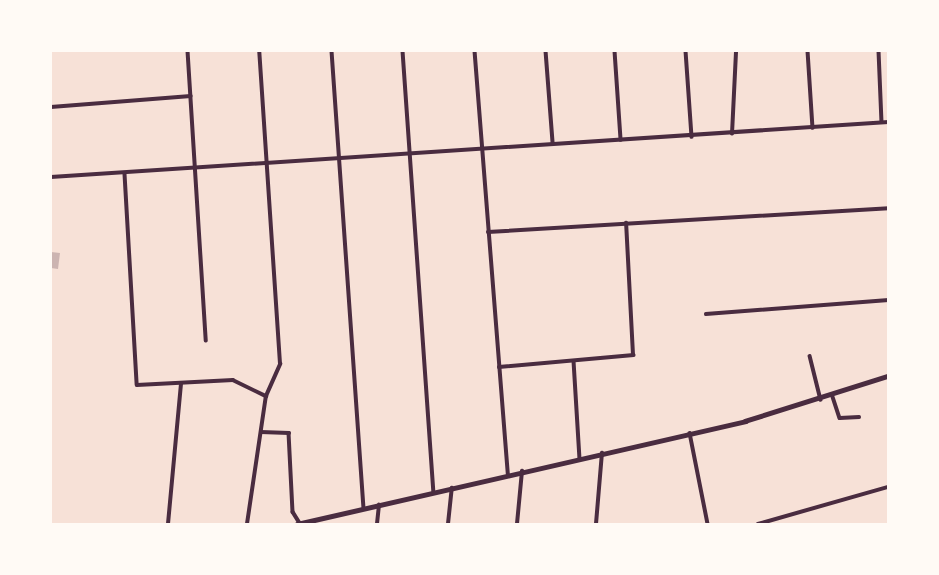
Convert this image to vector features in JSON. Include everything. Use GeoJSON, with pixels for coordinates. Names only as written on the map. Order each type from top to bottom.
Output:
{"type":"FeatureCollection","features":[{"type":"Feature","properties":{"kind":"street"},"geometry":{"type":"LineString","coordinates":[[188,51],[206,340]]}},
{"type":"Feature","properties":{"kind":"street"},"geometry":{"type":"LineString","coordinates":[[247,524],[266,396],[280,364],[259,51]]}},
{"type":"Feature","properties":{"kind":"street"},"geometry":{"type":"LineString","coordinates":[[332,51],[365,507]]}},
{"type":"Feature","properties":{"kind":"street"},"geometry":{"type":"LineString","coordinates":[[403,51],[434,491]]}},
{"type":"Feature","properties":{"kind":"street"},"geometry":{"type":"LineString","coordinates":[[475,51],[508,474]]}},
{"type":"Feature","properties":{"kind":"street"},"geometry":{"type":"LineString","coordinates":[[546,51],[553,143]]}},
{"type":"Feature","properties":{"kind":"street"},"geometry":{"type":"LineString","coordinates":[[615,51],[621,140]]}},
{"type":"Feature","properties":{"kind":"street"},"geometry":{"type":"LineString","coordinates":[[686,51],[692,137]]}},
{"type":"Feature","properties":{"kind":"street"},"geometry":{"type":"LineString","coordinates":[[732,134],[736,51]]}},
{"type":"Feature","properties":{"kind":"street"},"geometry":{"type":"LineString","coordinates":[[808,51],[813,128]]}},
{"type":"Feature","properties":{"kind":"street"},"geometry":{"type":"LineString","coordinates":[[879,51],[882,122]]}},
{"type":"Feature","properties":{"kind":"street"},"geometry":{"type":"LineString","coordinates":[[51,107],[191,96]]}},
{"type":"Feature","properties":{"kind":"street"},"geometry":{"type":"LineString","coordinates":[[51,177],[125,174],[481,147],[692,137],[888,122]]}},
{"type":"Feature","properties":{"kind":"street"},"geometry":{"type":"LineString","coordinates":[[125,174],[137,385],[233,380],[266,396]]}},
{"type":"Feature","properties":{"kind":"street"},"geometry":{"type":"LineString","coordinates":[[488,232],[888,208]]}},
{"type":"Feature","properties":{"kind":"street"},"geometry":{"type":"LineString","coordinates":[[499,368],[634,355],[626,222]]}},
{"type":"Feature","properties":{"kind":"street"},"geometry":{"type":"LineString","coordinates":[[706,314],[888,300]]}},
{"type":"Feature","properties":{"kind":"street"},"geometry":{"type":"LineString","coordinates":[[810,356],[821,400]]}},
{"type":"Feature","properties":{"kind":"street"},"geometry":{"type":"LineString","coordinates":[[574,361],[580,458]]}},
{"type":"Feature","properties":{"kind":"street"},"geometry":{"type":"LineString","coordinates":[[261,432],[289,433],[293,512],[303,523],[379,503],[690,433],[833,397],[888,376]]}},
{"type":"Feature","properties":{"kind":"street"},"geometry":{"type":"LineString","coordinates":[[167,524],[181,383]]}},
{"type":"Feature","properties":{"kind":"street"},"geometry":{"type":"LineString","coordinates":[[833,397],[840,418],[859,416]]}},
{"type":"Feature","properties":{"kind":"street"},"geometry":{"type":"LineString","coordinates":[[690,433],[708,524]]}},
{"type":"Feature","properties":{"kind":"street"},"geometry":{"type":"LineString","coordinates":[[596,524],[602,453]]}},
{"type":"Feature","properties":{"kind":"street"},"geometry":{"type":"LineString","coordinates":[[517,524],[522,471]]}},
{"type":"Feature","properties":{"kind":"street"},"geometry":{"type":"LineString","coordinates":[[449,524],[452,487]]}},
{"type":"Feature","properties":{"kind":"street"},"geometry":{"type":"LineString","coordinates":[[758,524],[888,487]]}},
{"type":"Feature","properties":{"kind":"street"},"geometry":{"type":"LineString","coordinates":[[377,524],[379,503]]}},
{"type":"Feature","properties":{"kind":"building"},"geometry":{"type":"Polygon","coordinates":[[[51,252],[60,253],[58,269],[51,268],[51,252]]]}}]}
